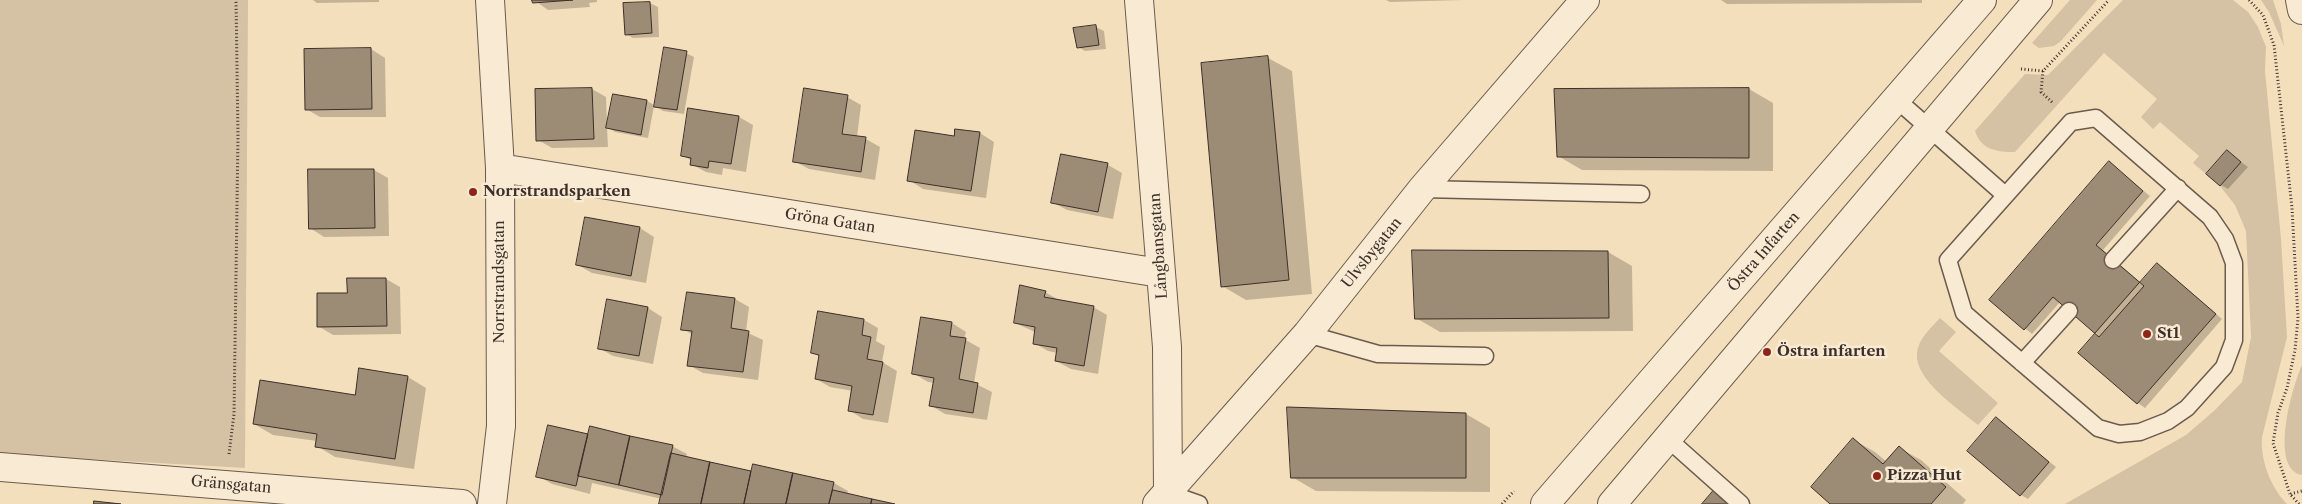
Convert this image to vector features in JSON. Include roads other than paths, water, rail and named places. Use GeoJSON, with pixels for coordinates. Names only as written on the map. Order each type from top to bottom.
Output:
{"type":"FeatureCollection","features":[{"type":"Feature","properties":{"kind":"street","name":"Norrstrandsgatan"},"geometry":{"type":"LineString","coordinates":[[490,0],[500,168],[501,426],[492,504]]}},
{"type":"Feature","properties":{"kind":"street","name":"Långbansgatan"},"geometry":{"type":"LineString","coordinates":[[1139,0],[1167,347],[1162,498]]}},
{"type":"Feature","properties":{"kind":"street","name":"Ulvsbygatan"},"geometry":{"type":"LineString","coordinates":[[1162,498],[1307,334],[1422,189],[1585,0]]}},
{"type":"Feature","properties":{"kind":"street","name":"Östra Infarten"},"geometry":{"type":"LineString","coordinates":[[1545,504],[1982,0]]}},
{"type":"Feature","properties":{"kind":"street"},"geometry":{"type":"LineString","coordinates":[[1612,504],[2038,0]]}},
{"type":"Feature","properties":{"kind":"street"},"geometry":{"type":"LineString","coordinates":[[2300,0],[2302,10]]}},
{"type":"Feature","properties":{"kind":"street","name":"Gröna Gatan"},"geometry":{"type":"LineString","coordinates":[[500,168],[1160,273]]}},
{"type":"Feature","properties":{"kind":"street","name":"Gränsgatan"},"geometry":{"type":"LineString","coordinates":[[0,467],[462,504]]}},
{"type":"Feature","properties":{"kind":"lane"},"geometry":{"type":"LineString","coordinates":[[1896,99],[2005,195]]}},
{"type":"Feature","properties":{"kind":"lane"},"geometry":{"type":"LineString","coordinates":[[2096,118],[2178,188],[2210,217],[2225,239],[2234,263],[2234,340],[2224,367],[2187,408],[2168,421],[2140,432],[2119,434],[2098,428],[1964,314],[1948,260],[2071,122],[2096,118]]}},
{"type":"Feature","properties":{"kind":"lane"},"geometry":{"type":"LineString","coordinates":[[2114,260],[2178,188]]}},
{"type":"Feature","properties":{"kind":"lane"},"geometry":{"type":"LineString","coordinates":[[1422,189],[1641,194]]}},
{"type":"Feature","properties":{"kind":"lane"},"geometry":{"type":"LineString","coordinates":[[2022,363],[2069,311]]}},
{"type":"Feature","properties":{"kind":"lane"},"geometry":{"type":"LineString","coordinates":[[1307,334],[1378,354],[1485,356]]}},
{"type":"Feature","properties":{"kind":"lane"},"geometry":{"type":"LineString","coordinates":[[1668,439],[1741,504]]}},
{"type":"Feature","properties":{"kind":"lane"},"geometry":{"type":"LineString","coordinates":[[1162,498],[1198,504]]}},
{"type":"Feature","properties":{"kind":"place","name":"Norrstrandsparken"},"geometry":{"type":"Point","coordinates":[473,192]}},
{"type":"Feature","properties":{"kind":"place","name":"St1"},"geometry":{"type":"Point","coordinates":[2147,334]}},
{"type":"Feature","properties":{"kind":"place","name":"Östra infarten"},"geometry":{"type":"Point","coordinates":[1767,352]}},
{"type":"Feature","properties":{"kind":"place","name":"Pizza Hut"},"geometry":{"type":"Point","coordinates":[1877,476]}}]}
